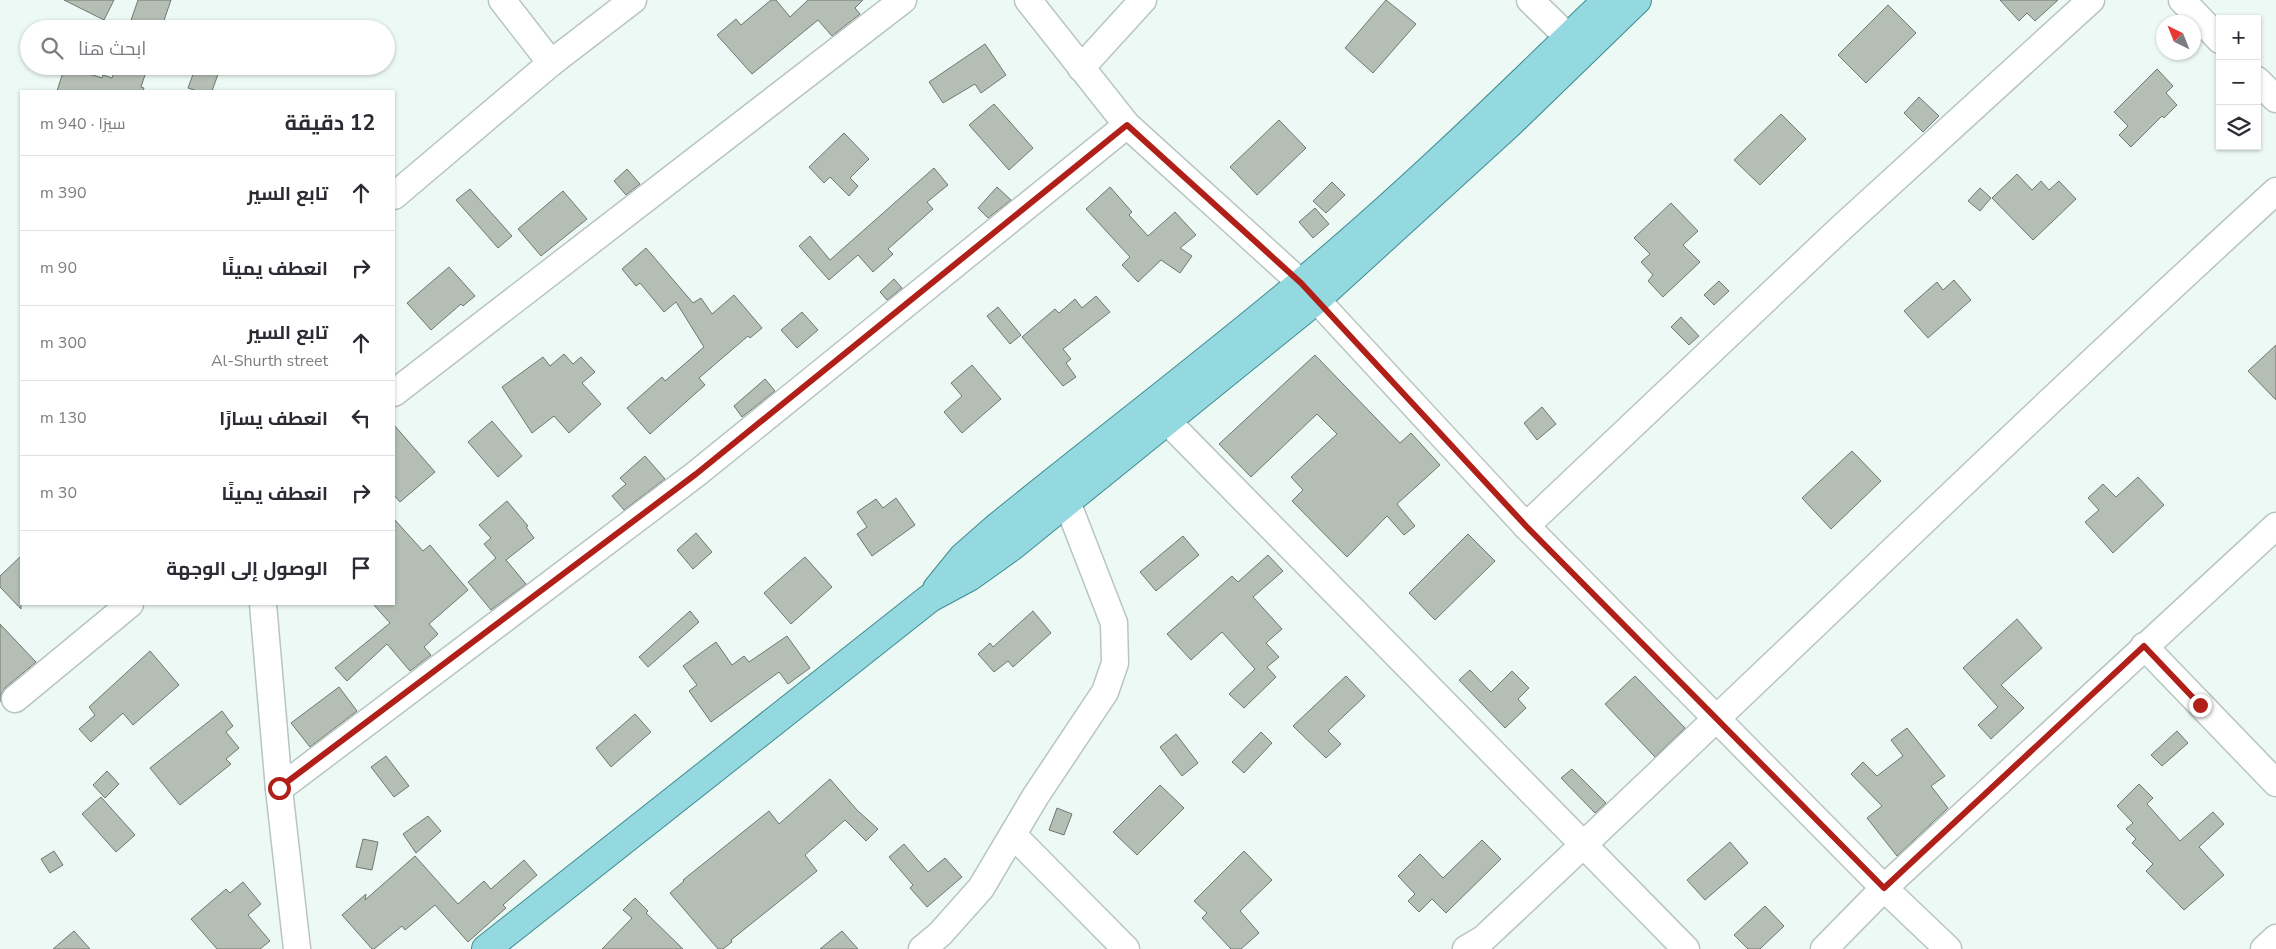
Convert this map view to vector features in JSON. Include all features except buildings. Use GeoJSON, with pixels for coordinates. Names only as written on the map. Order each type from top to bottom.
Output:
{"type":"FeatureCollection","features":[{"type":"Feature","properties":{"kind":"main road"},"geometry":{"type":"LineString","coordinates":[[486,949],[930,598],[969,577],[991,562],[1168,422],[1309,292],[1427,172],[1607,0]]}},
{"type":"Feature","properties":{"kind":"main road"},"geometry":{"type":"LineString","coordinates":[[930,598],[963,556],[996,528],[1309,292],[1508,126],[1637,0]]}},
{"type":"Feature","properties":{"kind":"street"},"geometry":{"type":"LineString","coordinates":[[502,0],[551,63]]}},
{"type":"Feature","properties":{"kind":"street"},"geometry":{"type":"LineString","coordinates":[[395,195],[551,63],[633,0]]}},
{"type":"Feature","properties":{"kind":"street"},"geometry":{"type":"LineString","coordinates":[[395,391],[903,0]]}},
{"type":"Feature","properties":{"kind":"street"},"geometry":{"type":"LineString","coordinates":[[1028,0],[1127,125],[1309,292],[1526,526],[1884,888],[1948,949]]}},
{"type":"Feature","properties":{"kind":"street"},"geometry":{"type":"LineString","coordinates":[[1081,68],[1143,0]]}},
{"type":"Feature","properties":{"kind":"street"},"geometry":{"type":"LineString","coordinates":[[1530,0],[1568,37]]}},
{"type":"Feature","properties":{"kind":"street"},"geometry":{"type":"LineString","coordinates":[[1526,526],[1840,229],[2091,0]]}},
{"type":"Feature","properties":{"kind":"street"},"geometry":{"type":"LineString","coordinates":[[2182,0],[2216,36]]}},
{"type":"Feature","properties":{"kind":"street"},"geometry":{"type":"LineString","coordinates":[[2261,84],[2276,99]]}},
{"type":"Feature","properties":{"kind":"street"},"geometry":{"type":"LineString","coordinates":[[279,788],[696,474],[1127,125]]}},
{"type":"Feature","properties":{"kind":"street"},"geometry":{"type":"LineString","coordinates":[[1466,949],[1483,939],[1585,844],[2123,330],[2276,190]]}},
{"type":"Feature","properties":{"kind":"street"},"geometry":{"type":"LineString","coordinates":[[1168,422],[1585,844],[1686,949]]}},
{"type":"Feature","properties":{"kind":"street"},"geometry":{"type":"LineString","coordinates":[[922,949],[940,934],[981,888],[1035,796],[1105,692],[1115,663],[1114,623],[1067,502]]}},
{"type":"Feature","properties":{"kind":"street"},"geometry":{"type":"LineString","coordinates":[[1824,949],[1884,888],[2276,526]]}},
{"type":"Feature","properties":{"kind":"street"},"geometry":{"type":"LineString","coordinates":[[15,699],[129,605]]}},
{"type":"Feature","properties":{"kind":"street"},"geometry":{"type":"LineString","coordinates":[[263,605],[279,788],[297,949]]}},
{"type":"Feature","properties":{"kind":"street"},"geometry":{"type":"LineString","coordinates":[[2144,646],[2276,783]]}},
{"type":"Feature","properties":{"kind":"street"},"geometry":{"type":"LineString","coordinates":[[1013,835],[1126,949]]}},
{"type":"Feature","properties":{"kind":"street"},"geometry":{"type":"LineString","coordinates":[[2264,949],[2276,938]]}},
{"type":"Feature","properties":{"kind":"route"},"geometry":{"type":"LineString","coordinates":[[279,788],[696,474],[1127,125],[1301,283],[1526,526],[1884,888],[2144,646],[2200,705]]}}]}
